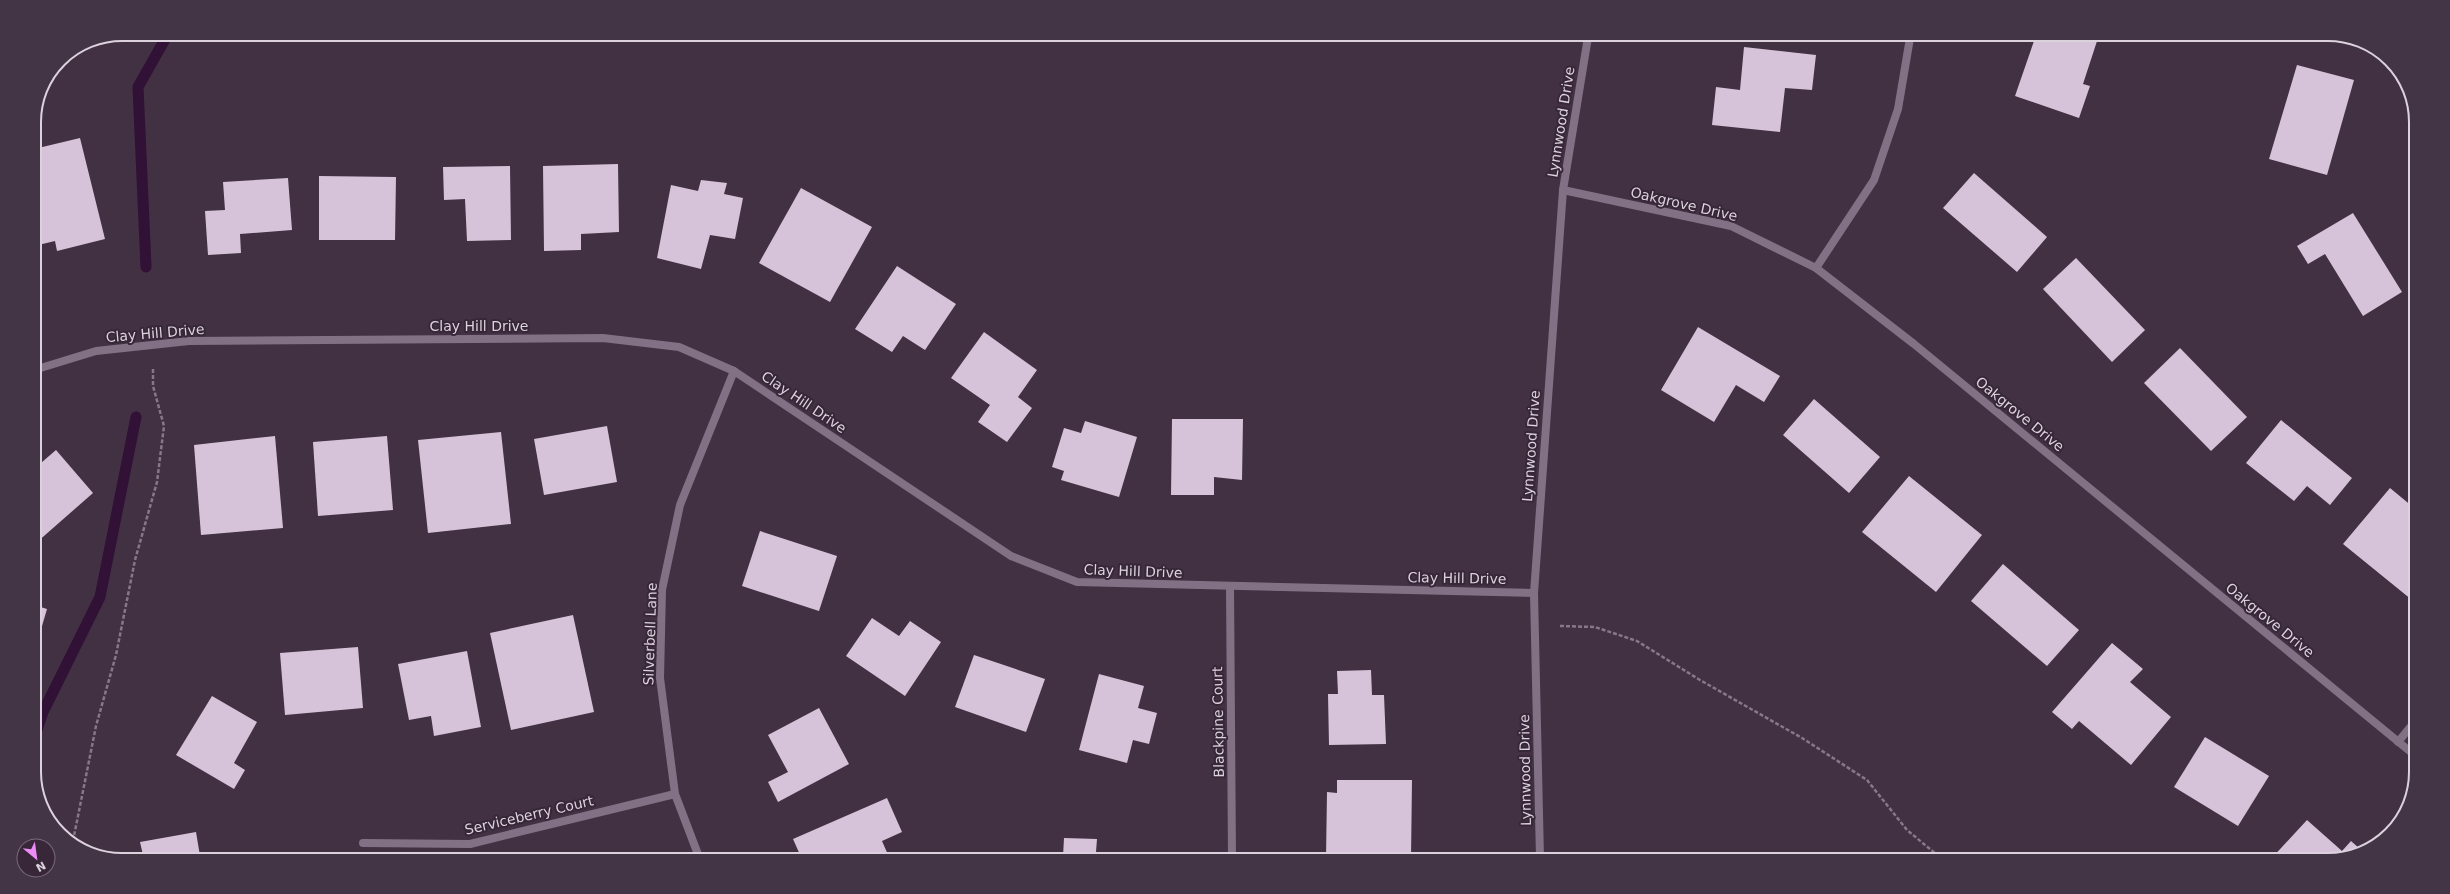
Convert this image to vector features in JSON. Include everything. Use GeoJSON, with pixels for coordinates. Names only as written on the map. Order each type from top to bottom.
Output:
{"type":"FeatureCollection","features":[{"type":"Feature","properties":{"kind":"street","name":"Lynnwood Drive"},"geometry":{"type":"LineString","coordinates":[[1540,853],[1534,593],[1563,190],[1587,41]]}},
{"type":"Feature","properties":{"kind":"street"},"geometry":{"type":"LineString","coordinates":[[1816,268],[1874,180],[1898,109],[1909,41]]}},
{"type":"Feature","properties":{"kind":"street","name":"Oakgrove Drive"},"geometry":{"type":"LineString","coordinates":[[1563,190],[1731,226],[1816,268],[1914,344],[2409,751]]}},
{"type":"Feature","properties":{"kind":"street","name":"Clay Hill Drive"},"geometry":{"type":"LineString","coordinates":[[41,368],[96,350],[189,341],[603,338],[679,347],[734,371],[1012,556],[1076,582],[1534,593]]}},
{"type":"Feature","properties":{"kind":"street","name":"Silverbell Lane"},"geometry":{"type":"LineString","coordinates":[[697,853],[675,794],[660,678],[662,590],[680,505],[734,371]]}},
{"type":"Feature","properties":{"kind":"street","name":"Blackpine Court"},"geometry":{"type":"LineString","coordinates":[[1230,586],[1232,853]]}},
{"type":"Feature","properties":{"kind":"street"},"geometry":{"type":"LineString","coordinates":[[2398,742],[2409,729]]}},
{"type":"Feature","properties":{"kind":"street","name":"Serviceberry Court"},"geometry":{"type":"LineString","coordinates":[[363,844],[470,844],[675,794]]}},
{"type":"Feature","properties":{"kind":"path"},"geometry":{"type":"LineString","coordinates":[[74,837],[96,726],[116,655],[135,560],[156,482],[164,426],[153,386],[153,345]]}},
{"type":"Feature","properties":{"kind":"path"},"geometry":{"type":"LineString","coordinates":[[1560,626],[1595,627],[1637,641],[1700,680],[1802,738],[1866,780],[1907,830],[1935,853]]}},
{"type":"Feature","properties":{"kind":"building"},"geometry":{"type":"Polygon","coordinates":[[[2034,41],[2097,41],[2083,84],[2090,86],[2079,118],[2015,96],[2034,41]]]}},
{"type":"Feature","properties":{"kind":"building"},"geometry":{"type":"Polygon","coordinates":[[[1744,47],[1816,55],[1812,90],[1785,88],[1780,132],[1712,125],[1716,87],[1740,90],[1744,47]]]}},
{"type":"Feature","properties":{"kind":"building"},"geometry":{"type":"Polygon","coordinates":[[[2297,65],[2354,80],[2327,175],[2269,159],[2297,65]]]}},
{"type":"Feature","properties":{"kind":"building"},"geometry":{"type":"Polygon","coordinates":[[[80,138],[105,239],[57,251],[55,241],[41,244],[41,147],[80,138]]]}},
{"type":"Feature","properties":{"kind":"building"},"geometry":{"type":"Polygon","coordinates":[[[618,164],[619,232],[581,234],[581,250],[544,251],[543,166],[618,164]]]}},
{"type":"Feature","properties":{"kind":"building"},"geometry":{"type":"Polygon","coordinates":[[[510,166],[511,240],[467,241],[465,199],[444,200],[443,167],[510,166]]]}},
{"type":"Feature","properties":{"kind":"building"},"geometry":{"type":"Polygon","coordinates":[[[1974,173],[2047,237],[2017,272],[1943,208],[1974,173]]]}},
{"type":"Feature","properties":{"kind":"building"},"geometry":{"type":"Polygon","coordinates":[[[319,176],[396,177],[395,240],[319,240],[319,176]]]}},
{"type":"Feature","properties":{"kind":"building"},"geometry":{"type":"Polygon","coordinates":[[[288,178],[292,230],[240,234],[241,253],[208,255],[205,211],[225,210],[223,182],[288,178]]]}},
{"type":"Feature","properties":{"kind":"building"},"geometry":{"type":"Polygon","coordinates":[[[701,180],[727,183],[724,194],[743,198],[735,239],[710,235],[701,269],[657,258],[671,185],[698,191],[701,180]]]}},
{"type":"Feature","properties":{"kind":"building"},"geometry":{"type":"Polygon","coordinates":[[[801,188],[872,227],[830,302],[759,263],[801,188]]]}},
{"type":"Feature","properties":{"kind":"building"},"geometry":{"type":"Polygon","coordinates":[[[2353,213],[2402,292],[2363,316],[2325,254],[2308,264],[2297,246],[2353,213]]]}},
{"type":"Feature","properties":{"kind":"building"},"geometry":{"type":"Polygon","coordinates":[[[2076,258],[2145,330],[2112,362],[2043,289],[2076,258]]]}},
{"type":"Feature","properties":{"kind":"building"},"geometry":{"type":"Polygon","coordinates":[[[897,266],[956,304],[925,350],[903,336],[892,352],[855,329],[897,266]]]}},
{"type":"Feature","properties":{"kind":"building"},"geometry":{"type":"Polygon","coordinates":[[[1698,327],[1780,376],[1764,402],[1736,385],[1714,422],[1661,390],[1698,327]]]}},
{"type":"Feature","properties":{"kind":"building"},"geometry":{"type":"Polygon","coordinates":[[[984,332],[1037,370],[1018,397],[1032,408],[1007,442],[978,422],[990,405],[951,378],[984,332]]]}},
{"type":"Feature","properties":{"kind":"building"},"geometry":{"type":"Polygon","coordinates":[[[2180,348],[2247,417],[2211,451],[2144,383],[2180,348]]]}},
{"type":"Feature","properties":{"kind":"building"},"geometry":{"type":"Polygon","coordinates":[[[1814,399],[1880,457],[1849,493],[1783,435],[1814,399]]]}},
{"type":"Feature","properties":{"kind":"building"},"geometry":{"type":"Polygon","coordinates":[[[1172,419],[1243,419],[1242,480],[1214,477],[1214,495],[1171,495],[1172,419]]]}},
{"type":"Feature","properties":{"kind":"building"},"geometry":{"type":"Polygon","coordinates":[[[2281,420],[2352,478],[2330,505],[2307,486],[2294,501],[2246,463],[2281,420]]]}},
{"type":"Feature","properties":{"kind":"building"},"geometry":{"type":"Polygon","coordinates":[[[1085,421],[1137,437],[1119,497],[1061,480],[1064,471],[1052,467],[1064,428],[1081,433],[1085,421]]]}},
{"type":"Feature","properties":{"kind":"building"},"geometry":{"type":"Polygon","coordinates":[[[607,426],[617,482],[544,495],[534,439],[607,426]]]}},
{"type":"Feature","properties":{"kind":"building"},"geometry":{"type":"Polygon","coordinates":[[[501,432],[511,524],[428,533],[418,440],[501,432]]]}},
{"type":"Feature","properties":{"kind":"building"},"geometry":{"type":"Polygon","coordinates":[[[275,436],[283,528],[201,535],[194,445],[275,436]]]}},
{"type":"Feature","properties":{"kind":"building"},"geometry":{"type":"Polygon","coordinates":[[[387,436],[393,510],[318,516],[313,442],[387,436]]]}},
{"type":"Feature","properties":{"kind":"building"},"geometry":{"type":"Polygon","coordinates":[[[56,450],[93,493],[41,539],[41,463],[56,450]]]}},
{"type":"Feature","properties":{"kind":"building"},"geometry":{"type":"Polygon","coordinates":[[[1909,476],[1982,535],[1936,592],[1862,532],[1909,476]]]}},
{"type":"Feature","properties":{"kind":"building"},"geometry":{"type":"Polygon","coordinates":[[[2390,488],[2409,504],[2409,598],[2343,544],[2390,488]]]}},
{"type":"Feature","properties":{"kind":"building"},"geometry":{"type":"Polygon","coordinates":[[[760,531],[837,556],[819,611],[742,586],[760,531]]]}},
{"type":"Feature","properties":{"kind":"building"},"geometry":{"type":"Polygon","coordinates":[[[2003,564],[2079,630],[2047,666],[1971,601],[2003,564]]]}},
{"type":"Feature","properties":{"kind":"building"},"geometry":{"type":"Polygon","coordinates":[[[41,607],[47,609],[41,630],[41,607]]]}},
{"type":"Feature","properties":{"kind":"building"},"geometry":{"type":"Polygon","coordinates":[[[573,615],[594,712],[511,730],[490,633],[573,615]]]}},
{"type":"Feature","properties":{"kind":"building"},"geometry":{"type":"Polygon","coordinates":[[[872,618],[899,636],[910,621],[941,642],[905,696],[846,656],[872,618]]]}},
{"type":"Feature","properties":{"kind":"building"},"geometry":{"type":"Polygon","coordinates":[[[2112,643],[2143,669],[2130,682],[2171,717],[2131,765],[2079,721],[2072,729],[2052,712],[2112,643]]]}},
{"type":"Feature","properties":{"kind":"building"},"geometry":{"type":"Polygon","coordinates":[[[358,647],[363,708],[285,715],[280,653],[358,647]]]}},
{"type":"Feature","properties":{"kind":"building"},"geometry":{"type":"Polygon","coordinates":[[[467,651],[481,727],[434,736],[431,716],[409,720],[398,664],[467,651]]]}},
{"type":"Feature","properties":{"kind":"building"},"geometry":{"type":"Polygon","coordinates":[[[974,655],[1045,679],[1026,732],[955,707],[974,655]]]}},
{"type":"Feature","properties":{"kind":"building"},"geometry":{"type":"Polygon","coordinates":[[[1371,670],[1372,695],[1384,695],[1386,744],[1329,745],[1328,694],[1338,694],[1337,671],[1371,670]]]}},
{"type":"Feature","properties":{"kind":"building"},"geometry":{"type":"Polygon","coordinates":[[[1099,674],[1144,686],[1138,708],[1157,713],[1149,744],[1133,740],[1127,763],[1079,750],[1099,674]]]}},
{"type":"Feature","properties":{"kind":"building"},"geometry":{"type":"Polygon","coordinates":[[[212,696],[257,722],[234,763],[245,770],[234,789],[176,755],[212,696]]]}},
{"type":"Feature","properties":{"kind":"building"},"geometry":{"type":"Polygon","coordinates":[[[819,708],[849,764],[778,802],[768,782],[788,772],[768,735],[819,708]]]}},
{"type":"Feature","properties":{"kind":"building"},"geometry":{"type":"Polygon","coordinates":[[[2205,737],[2269,776],[2238,826],[2174,787],[2205,737]]]}},
{"type":"Feature","properties":{"kind":"building"},"geometry":{"type":"Polygon","coordinates":[[[1337,780],[1412,780],[1411,853],[1326,853],[1327,792],[1337,793],[1337,780]]]}},
{"type":"Feature","properties":{"kind":"building"},"geometry":{"type":"Polygon","coordinates":[[[887,798],[902,832],[882,841],[887,853],[799,853],[793,839],[887,798]]]}},
{"type":"Feature","properties":{"kind":"building"},"geometry":{"type":"Polygon","coordinates":[[[2307,820],[2342,851],[2351,841],[2358,847],[2349,850],[2338,852],[2328,853],[2276,853],[2307,820]]]}},
{"type":"Feature","properties":{"kind":"building"},"geometry":{"type":"Polygon","coordinates":[[[196,832],[200,853],[143,853],[140,842],[196,832]]]}},
{"type":"Feature","properties":{"kind":"building"},"geometry":{"type":"Polygon","coordinates":[[[1064,838],[1097,839],[1096,852],[1114,853],[1063,853],[1064,838]]]}},
{"type":"Feature","properties":{"kind":"waterway"},"geometry":{"type":"LineString","coordinates":[[146,267],[138,87],[164,41]]}},
{"type":"Feature","properties":{"kind":"waterway"},"geometry":{"type":"LineString","coordinates":[[41,718],[100,597],[136,417]]}}]}
